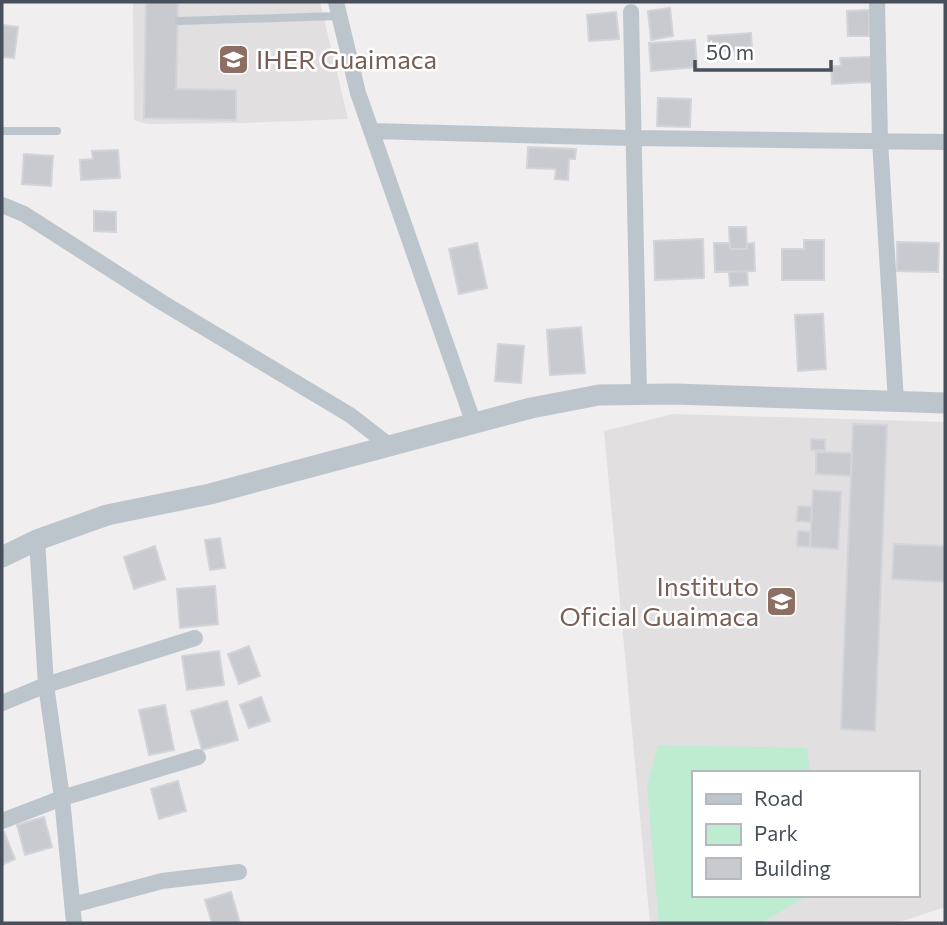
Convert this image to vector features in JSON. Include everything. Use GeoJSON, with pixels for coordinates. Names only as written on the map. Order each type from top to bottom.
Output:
{"type":"FeatureCollection","features":[{"type":"Feature","properties":{"kind":"street"},"geometry":{"type":"LineString","coordinates":[[877,2],[880,141],[896,401]]}},
{"type":"Feature","properties":{"kind":"street"},"geometry":{"type":"LineString","coordinates":[[337,9],[358,93],[474,424]]}},
{"type":"Feature","properties":{"kind":"street"},"geometry":{"type":"LineString","coordinates":[[631,12],[639,394]]}},
{"type":"Feature","properties":{"kind":"street"},"geometry":{"type":"LineString","coordinates":[[371,131],[945,142]]}},
{"type":"Feature","properties":{"kind":"street"},"geometry":{"type":"LineString","coordinates":[[2,205],[24,214],[163,303],[350,415],[390,446]]}},
{"type":"Feature","properties":{"kind":"street"},"geometry":{"type":"LineString","coordinates":[[2,557],[37,540],[107,515],[211,494],[531,408],[599,395],[675,394],[945,403]]}},
{"type":"Feature","properties":{"kind":"street"},"geometry":{"type":"LineString","coordinates":[[37,540],[46,685],[62,798],[74,923]]}},
{"type":"Feature","properties":{"kind":"street"},"geometry":{"type":"LineString","coordinates":[[2,704],[46,685],[195,638]]}},
{"type":"Feature","properties":{"kind":"street"},"geometry":{"type":"LineString","coordinates":[[2,821],[62,798],[198,757]]}},
{"type":"Feature","properties":{"kind":"street"},"geometry":{"type":"LineString","coordinates":[[73,905],[162,881],[239,872]]}},
{"type":"Feature","properties":{"kind":"lane"},"geometry":{"type":"LineString","coordinates":[[179,21],[337,9]]}},
{"type":"Feature","properties":{"kind":"lane"},"geometry":{"type":"LineString","coordinates":[[2,131],[57,131]]}},
{"type":"Feature","properties":{"kind":"shaded area","name":"IHER Guaimaca"},"geometry":{"type":"Polygon","coordinates":[[[133,2],[320,2],[348,119],[147,124],[134,120],[133,2]]]}},
{"type":"Feature","properties":{"kind":"shaded area","name":"Instituto Oficial Guaimaca"},"geometry":{"type":"Polygon","coordinates":[[[673,414],[945,422],[945,907],[897,923],[650,923],[604,431],[673,414]]]}},
{"type":"Feature","properties":{"kind":"green space"},"geometry":{"type":"Polygon","coordinates":[[[658,745],[807,748],[810,771],[692,771],[692,897],[805,897],[761,923],[659,923],[647,787],[658,745]]]}},
{"type":"Feature","properties":{"kind":"building"},"geometry":{"type":"Polygon","coordinates":[[[146,2],[178,2],[176,89],[236,90],[236,120],[144,118],[146,2]]]}},
{"type":"Feature","properties":{"kind":"building"},"geometry":{"type":"Polygon","coordinates":[[[670,8],[673,36],[651,40],[648,11],[670,8]]]}},
{"type":"Feature","properties":{"kind":"building"},"geometry":{"type":"Polygon","coordinates":[[[869,10],[869,36],[848,36],[847,11],[869,10]]]}},
{"type":"Feature","properties":{"kind":"building"},"geometry":{"type":"Polygon","coordinates":[[[616,12],[619,39],[589,41],[587,15],[616,12]]]}},
{"type":"Feature","properties":{"kind":"building"},"geometry":{"type":"Polygon","coordinates":[[[2,25],[18,27],[14,58],[2,57],[2,25]]]}},
{"type":"Feature","properties":{"kind":"building"},"geometry":{"type":"Polygon","coordinates":[[[751,33],[752,51],[743,52],[744,61],[736,62],[735,50],[709,51],[708,36],[751,33]]]}},
{"type":"Feature","properties":{"kind":"building"},"geometry":{"type":"Polygon","coordinates":[[[695,40],[697,67],[651,71],[649,43],[695,40]]]}},
{"type":"Feature","properties":{"kind":"building"},"geometry":{"type":"Polygon","coordinates":[[[871,57],[872,82],[832,84],[831,66],[841,66],[840,58],[871,57]]]}},
{"type":"Feature","properties":{"kind":"building"},"geometry":{"type":"Polygon","coordinates":[[[658,98],[691,99],[690,127],[657,126],[658,98]]]}},
{"type":"Feature","properties":{"kind":"building"},"geometry":{"type":"Polygon","coordinates":[[[528,147],[576,149],[575,159],[569,159],[568,180],[555,179],[556,169],[527,168],[528,147]]]}},
{"type":"Feature","properties":{"kind":"building"},"geometry":{"type":"Polygon","coordinates":[[[118,150],[120,178],[81,180],[80,160],[93,159],[92,151],[118,150]]]}},
{"type":"Feature","properties":{"kind":"building"},"geometry":{"type":"Polygon","coordinates":[[[24,154],[53,156],[51,186],[22,184],[24,154]]]}},
{"type":"Feature","properties":{"kind":"building"},"geometry":{"type":"Polygon","coordinates":[[[94,211],[116,212],[116,232],[94,231],[94,211]]]}},
{"type":"Feature","properties":{"kind":"building"},"geometry":{"type":"Polygon","coordinates":[[[729,227],[746,227],[747,249],[730,249],[729,227]]]}},
{"type":"Feature","properties":{"kind":"building"},"geometry":{"type":"Polygon","coordinates":[[[703,239],[704,278],[655,280],[654,241],[703,239]]]}},
{"type":"Feature","properties":{"kind":"building"},"geometry":{"type":"Polygon","coordinates":[[[804,240],[824,240],[824,280],[782,280],[782,249],[804,249],[804,240]]]}},
{"type":"Feature","properties":{"kind":"building"},"geometry":{"type":"Polygon","coordinates":[[[897,242],[939,243],[938,272],[897,271],[897,242]]]}},
{"type":"Feature","properties":{"kind":"building"},"geometry":{"type":"Polygon","coordinates":[[[477,243],[487,288],[459,294],[449,249],[477,243]]]}},
{"type":"Feature","properties":{"kind":"building"},"geometry":{"type":"Polygon","coordinates":[[[714,243],[730,243],[730,249],[747,249],[747,244],[754,243],[755,271],[715,272],[714,243]]]}},
{"type":"Feature","properties":{"kind":"building"},"geometry":{"type":"Polygon","coordinates":[[[747,271],[748,285],[730,286],[729,272],[747,271]]]}},
{"type":"Feature","properties":{"kind":"building"},"geometry":{"type":"Polygon","coordinates":[[[823,314],[826,369],[798,371],[795,315],[823,314]]]}},
{"type":"Feature","properties":{"kind":"building"},"geometry":{"type":"Polygon","coordinates":[[[581,327],[585,373],[550,375],[547,330],[581,327]]]}},
{"type":"Feature","properties":{"kind":"building"},"geometry":{"type":"Polygon","coordinates":[[[498,344],[524,346],[521,383],[495,381],[498,344]]]}},
{"type":"Feature","properties":{"kind":"building"},"geometry":{"type":"Polygon","coordinates":[[[853,424],[887,425],[875,731],[841,729],[853,424]]]}},
{"type":"Feature","properties":{"kind":"building"},"geometry":{"type":"Polygon","coordinates":[[[811,439],[825,440],[825,450],[811,450],[811,439]]]}},
{"type":"Feature","properties":{"kind":"building"},"geometry":{"type":"Polygon","coordinates":[[[816,452],[852,453],[851,476],[816,474],[816,452]]]}},
{"type":"Feature","properties":{"kind":"building"},"geometry":{"type":"Polygon","coordinates":[[[813,490],[841,492],[838,549],[810,547],[813,490]]]}},
{"type":"Feature","properties":{"kind":"building"},"geometry":{"type":"Polygon","coordinates":[[[798,506],[812,507],[811,522],[797,521],[798,506]]]}},
{"type":"Feature","properties":{"kind":"building"},"geometry":{"type":"Polygon","coordinates":[[[798,531],[810,532],[810,547],[797,546],[798,531]]]}},
{"type":"Feature","properties":{"kind":"building"},"geometry":{"type":"Polygon","coordinates":[[[220,538],[225,568],[210,570],[205,540],[220,538]]]}},
{"type":"Feature","properties":{"kind":"building"},"geometry":{"type":"Polygon","coordinates":[[[894,544],[945,546],[945,582],[892,579],[894,544]]]}},
{"type":"Feature","properties":{"kind":"building"},"geometry":{"type":"Polygon","coordinates":[[[155,546],[165,579],[134,589],[124,557],[155,546]]]}},
{"type":"Feature","properties":{"kind":"building"},"geometry":{"type":"Polygon","coordinates":[[[215,586],[218,624],[180,628],[177,589],[215,586]]]}},
{"type":"Feature","properties":{"kind":"building"},"geometry":{"type":"Polygon","coordinates":[[[249,646],[260,676],[239,684],[228,654],[249,646]]]}},
{"type":"Feature","properties":{"kind":"building"},"geometry":{"type":"Polygon","coordinates":[[[219,651],[224,685],[187,690],[182,656],[219,651]]]}},
{"type":"Feature","properties":{"kind":"building"},"geometry":{"type":"Polygon","coordinates":[[[261,697],[270,721],[249,728],[240,705],[261,697]]]}},
{"type":"Feature","properties":{"kind":"building"},"geometry":{"type":"Polygon","coordinates":[[[227,701],[238,740],[202,750],[191,711],[227,701]]]}},
{"type":"Feature","properties":{"kind":"building"},"geometry":{"type":"Polygon","coordinates":[[[165,705],[174,750],[149,755],[139,710],[165,705]]]}},
{"type":"Feature","properties":{"kind":"building"},"geometry":{"type":"Polygon","coordinates":[[[178,781],[186,811],[159,819],[151,789],[178,781]]]}},
{"type":"Feature","properties":{"kind":"building"},"geometry":{"type":"Polygon","coordinates":[[[44,817],[52,847],[25,855],[17,825],[44,817]]]}},
{"type":"Feature","properties":{"kind":"building"},"geometry":{"type":"Polygon","coordinates":[[[4,832],[15,859],[2,865],[2,833],[4,832]]]}},
{"type":"Feature","properties":{"kind":"building"},"geometry":{"type":"Polygon","coordinates":[[[231,892],[240,923],[212,923],[205,900],[231,892]]]}},
{"type":"Feature","properties":{"kind":"place","name":"IHER Guaimaca"},"geometry":{"type":"Point","coordinates":[233,60]}},
{"type":"Feature","properties":{"kind":"place","name":"Instituto Oficial Guaimaca"},"geometry":{"type":"Point","coordinates":[782,602]}}]}
